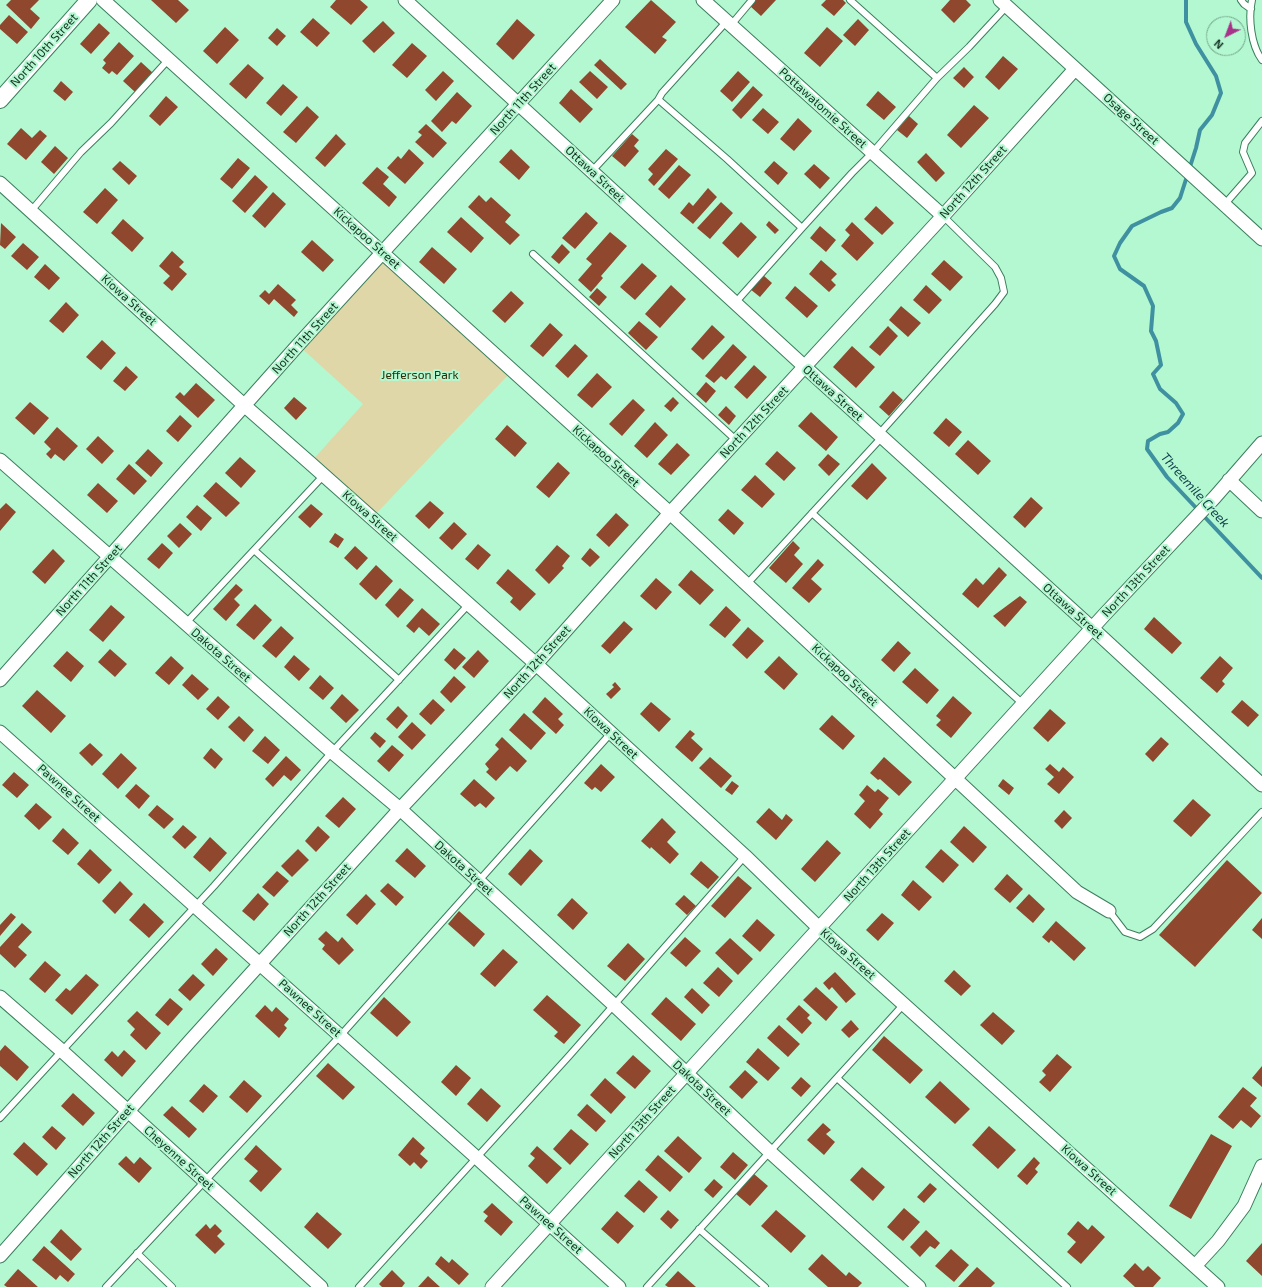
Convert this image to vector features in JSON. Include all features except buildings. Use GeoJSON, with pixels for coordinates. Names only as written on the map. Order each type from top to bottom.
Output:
{"type":"FeatureCollection","features":[{"type":"Feature","properties":{"kind":"street","name":"North 10th Street"},"geometry":{"type":"LineString","coordinates":[[0,100],[89,0]]}},
{"type":"Feature","properties":{"kind":"street","name":"Kickapoo Street"},"geometry":{"type":"LineString","coordinates":[[103,0],[670,513],[1077,892],[1109,911]]}},
{"type":"Feature","properties":{"kind":"street","name":"Ottawa Street"},"geometry":{"type":"LineString","coordinates":[[405,0],[1262,785]]}},
{"type":"Feature","properties":{"kind":"street","name":"North 11th Street"},"geometry":{"type":"LineString","coordinates":[[0,680],[382,252],[612,0]]}},
{"type":"Feature","properties":{"kind":"street","name":"Pottawatomie Street"},"geometry":{"type":"LineString","coordinates":[[703,0],[943,216]]}},
{"type":"Feature","properties":{"kind":"street","name":"Osage Street"},"geometry":{"type":"LineString","coordinates":[[1003,3],[1213,196],[1262,239]]}},
{"type":"Feature","properties":{"kind":"street","name":"North 12th Street"},"geometry":{"type":"LineString","coordinates":[[0,1256],[260,963],[536,664],[670,513],[943,216],[1075,69]]}},
{"type":"Feature","properties":{"kind":"street","name":"Kiowa Street"},"geometry":{"type":"LineString","coordinates":[[0,183],[245,406],[536,664],[745,856],[819,928],[1218,1287]]}},
{"type":"Feature","properties":{"kind":"street","name":"North 13th Street"},"geometry":{"type":"LineString","coordinates":[[492,1287],[1092,628],[1215,497],[1262,443]]}},
{"type":"Feature","properties":{"kind":"street","name":"Dakota Street"},"geometry":{"type":"LineString","coordinates":[[0,460],[185,624],[400,810],[614,1005],[770,1152],[918,1287]]}},
{"type":"Feature","properties":{"kind":"street"},"geometry":{"type":"LineString","coordinates":[[1229,480],[1262,511]]}},
{"type":"Feature","properties":{"kind":"street","name":"Pawnee Street"},"geometry":{"type":"LineString","coordinates":[[0,732],[341,1035],[619,1287]]}},
{"type":"Feature","properties":{"kind":"street","name":"Cheyenne Street"},"geometry":{"type":"LineString","coordinates":[[0,997],[128,1111],[321,1287]]}},
{"type":"Feature","properties":{"kind":"street"},"geometry":{"type":"LineString","coordinates":[[1195,1266],[1218,1241],[1244,1206],[1262,1166]]}},
{"type":"Feature","properties":{"kind":"lane"},"geometry":{"type":"LineString","coordinates":[[592,171],[658,100],[662,93],[752,0]]}},
{"type":"Feature","properties":{"kind":"lane"},"geometry":{"type":"LineString","coordinates":[[850,0],[937,78]]}},
{"type":"Feature","properties":{"kind":"lane"},"geometry":{"type":"LineString","coordinates":[[1241,0],[1252,9]]}},
{"type":"Feature","properties":{"kind":"lane"},"geometry":{"type":"LineString","coordinates":[[1252,0],[1252,37],[1257,53],[1262,60]]}},
{"type":"Feature","properties":{"kind":"lane"},"geometry":{"type":"LineString","coordinates":[[735,303],[852,173],[873,152],[937,78],[969,48],[1003,3]]}},
{"type":"Feature","properties":{"kind":"lane"},"geometry":{"type":"LineString","coordinates":[[30,211],[81,152],[169,59]]}},
{"type":"Feature","properties":{"kind":"lane"},"geometry":{"type":"LineString","coordinates":[[658,100],[727,159],[802,228]]}},
{"type":"Feature","properties":{"kind":"lane"},"geometry":{"type":"LineString","coordinates":[[1224,205],[1252,173],[1243,152],[1244,143],[1262,121]]}},
{"type":"Feature","properties":{"kind":"lane"},"geometry":{"type":"LineString","coordinates":[[747,584],[812,513],[991,310],[1004,292],[1001,278],[995,268],[943,216]]}},
{"type":"Feature","properties":{"kind":"lane"},"geometry":{"type":"LineString","coordinates":[[532,254],[737,441]]}},
{"type":"Feature","properties":{"kind":"lane"},"geometry":{"type":"LineString","coordinates":[[185,624],[324,475]]}},
{"type":"Feature","properties":{"kind":"lane"},"geometry":{"type":"LineString","coordinates":[[812,513],[1023,704]]}},
{"type":"Feature","properties":{"kind":"lane"},"geometry":{"type":"LineString","coordinates":[[254,550],[399,680]]}},
{"type":"Feature","properties":{"kind":"lane"},"geometry":{"type":"LineString","coordinates":[[0,1118],[196,906],[332,752],[469,604]]}},
{"type":"Feature","properties":{"kind":"lane"},"geometry":{"type":"LineString","coordinates":[[106,1287],[341,1035],[611,733]]}},
{"type":"Feature","properties":{"kind":"lane"},"geometry":{"type":"LineString","coordinates":[[1109,911],[1125,932],[1140,937],[1153,929],[1262,812]]}},
{"type":"Feature","properties":{"kind":"lane"},"geometry":{"type":"LineString","coordinates":[[359,1287],[477,1158],[745,856]]}},
{"type":"Feature","properties":{"kind":"lane"},"geometry":{"type":"LineString","coordinates":[[648,1287],[904,1004]]}},
{"type":"Feature","properties":{"kind":"lane"},"geometry":{"type":"LineString","coordinates":[[837,1078],[1067,1287]]}},
{"type":"Feature","properties":{"kind":"lane"},"geometry":{"type":"LineString","coordinates":[[699,1229],[765,1287]]}},
{"type":"Feature","properties":{"kind":"lane"},"geometry":{"type":"LineString","coordinates":[[137,1253],[172,1287]]}},
{"type":"Feature","properties":{"kind":"green space","name":"Jefferson Park"},"geometry":{"type":"Polygon","coordinates":[[[382,252],[512,371],[372,518],[310,463],[363,404],[298,345],[382,252]]]}},
{"type":"Feature","properties":{"kind":"waterway","name":"Threemile Creek"},"geometry":{"type":"LineString","coordinates":[[1186,0],[1186,22],[1196,44],[1216,76],[1221,93],[1212,115],[1200,130],[1196,148],[1180,198],[1172,208],[1132,226],[1120,243],[1114,256],[1120,269],[1144,286],[1153,306],[1151,331],[1156,341],[1161,365],[1153,374],[1160,389],[1176,403],[1183,414],[1178,423],[1168,432],[1160,434],[1148,441],[1147,449],[1167,477],[1262,578]]}}]}
